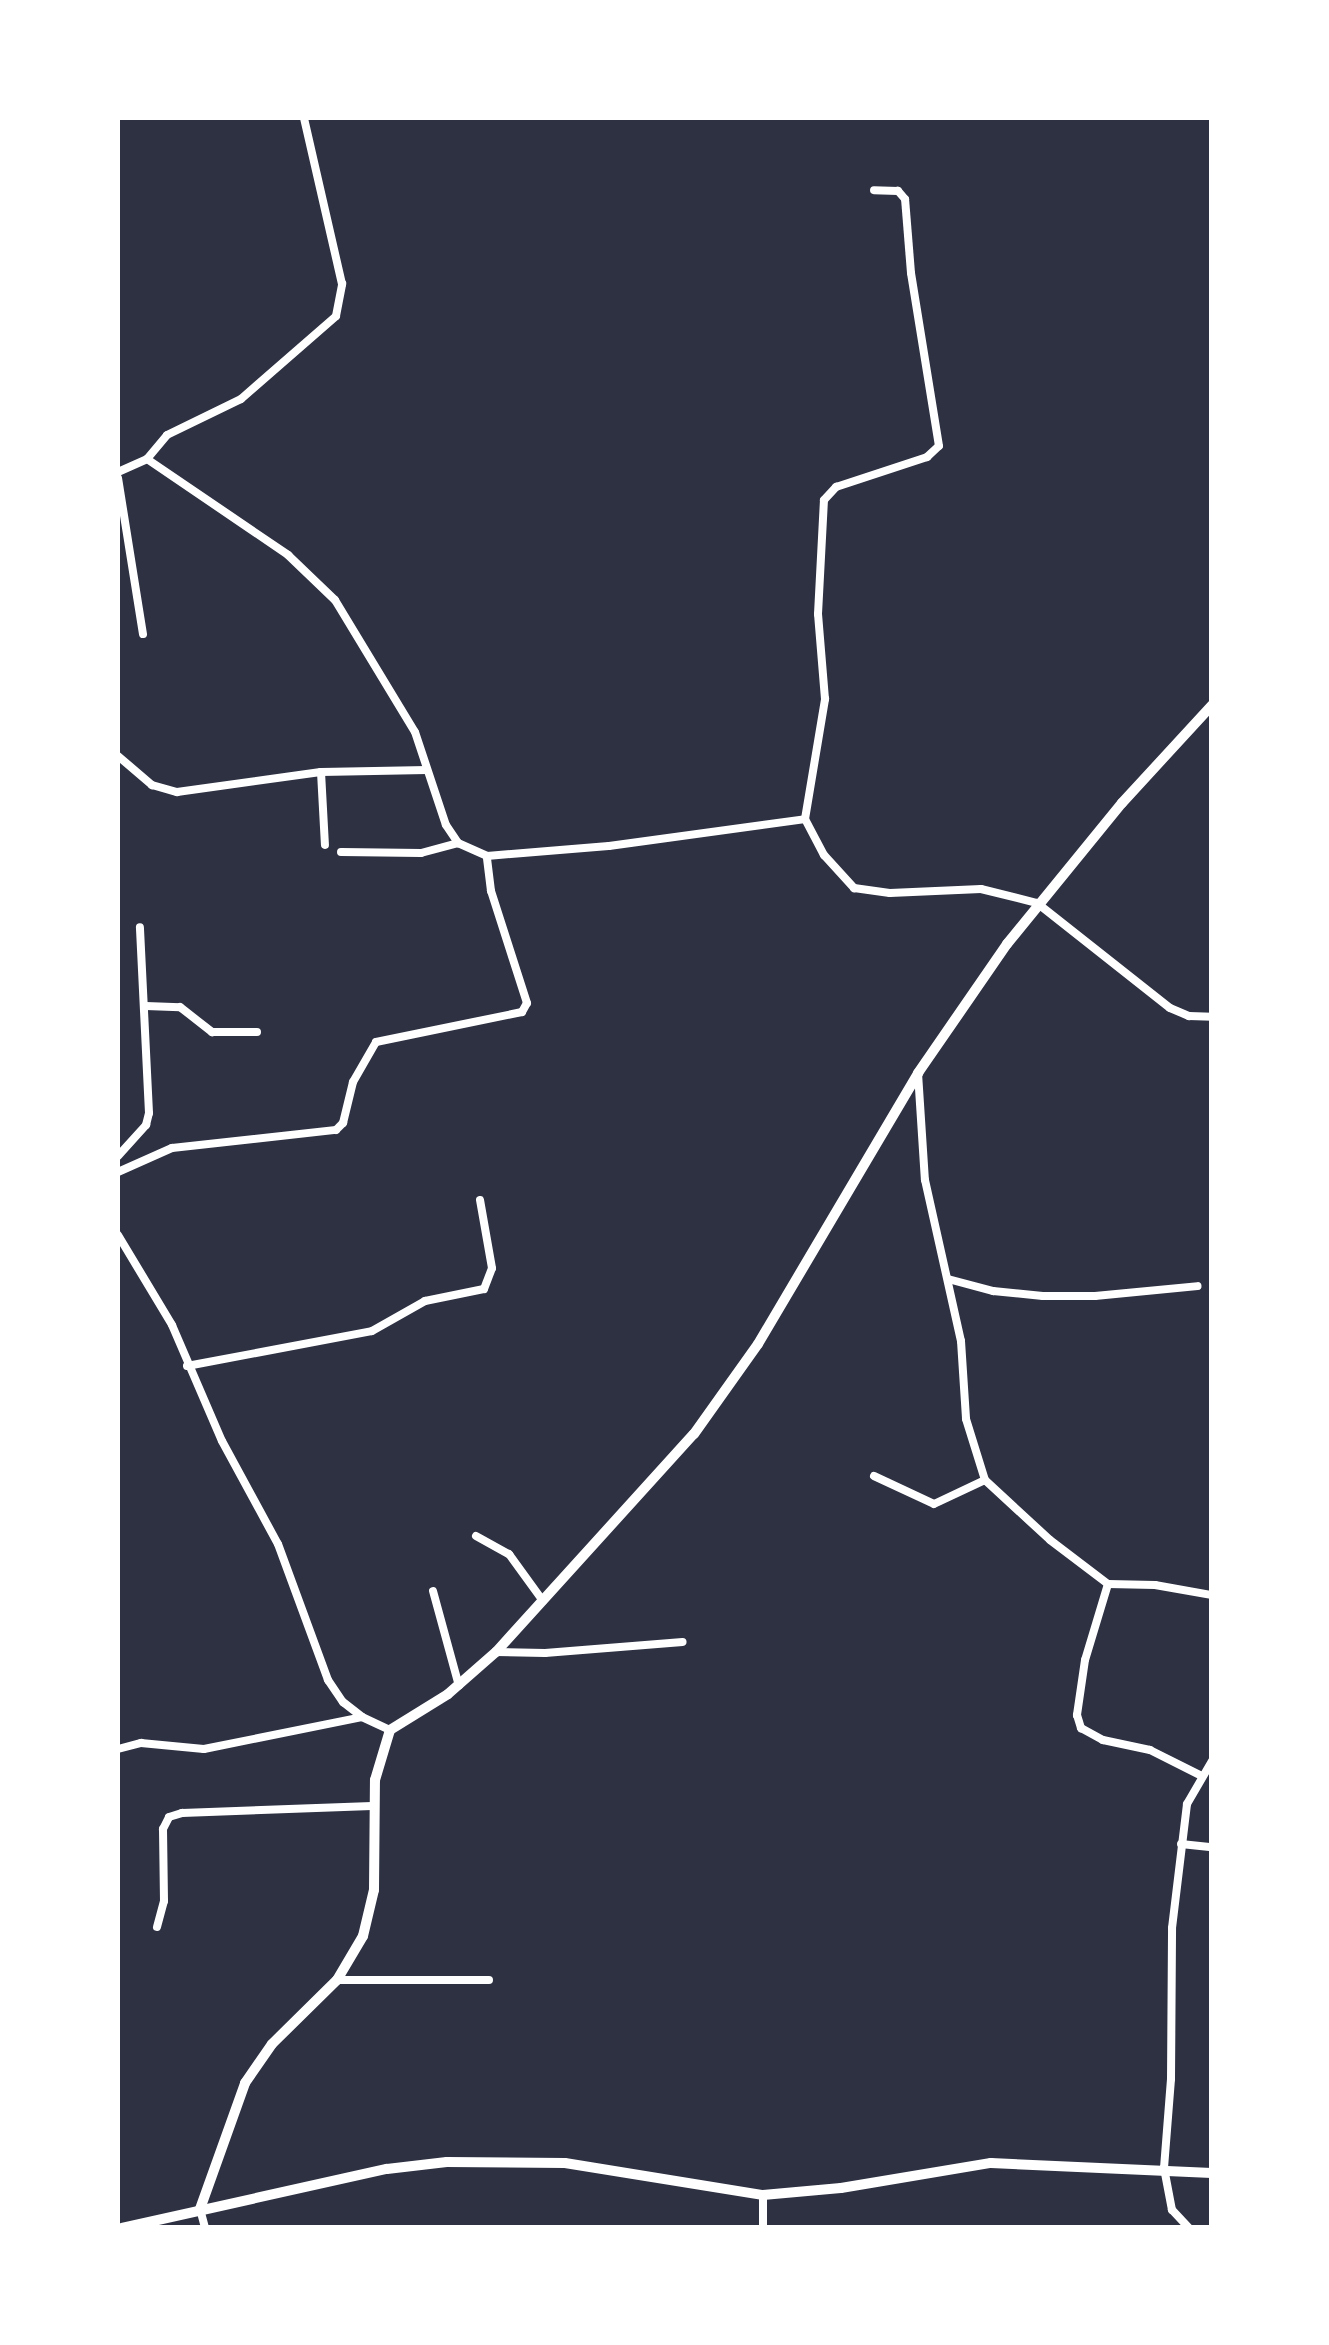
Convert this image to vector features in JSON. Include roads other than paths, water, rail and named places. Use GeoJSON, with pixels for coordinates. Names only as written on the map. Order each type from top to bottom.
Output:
{"type":"FeatureCollection","features":[{"type":"Feature","properties":{"kind":"street"},"geometry":{"type":"LineString","coordinates":[[143,634],[118,475],[147,459],[168,435],[240,399],[336,316],[342,284],[304,118]]}},
{"type":"Feature","properties":{"kind":"street"},"geometry":{"type":"LineString","coordinates":[[874,190],[898,191],[905,199],[911,273],[939,446],[927,457],[836,488],[824,500],[818,614],[825,699],[805,819],[824,855],[854,888],[890,893],[981,888],[1038,903],[1170,1008],[1189,1016],[1212,1017]]}},
{"type":"Feature","properties":{"kind":"street"},"geometry":{"type":"LineString","coordinates":[[147,459],[288,555],[323,587],[366,648],[415,732],[446,825],[458,843],[487,856],[609,846],[805,819]]}},
{"type":"Feature","properties":{"kind":"street"},"geometry":{"type":"LineString","coordinates":[[206,2228],[200,2209],[245,2082],[272,2044],[337,1980],[356,1950],[372,1906],[372,1806],[380,1755],[390,1730],[459,1686],[496,1652],[650,1487],[731,1384],[918,1074],[1038,903],[1212,705]]}},
{"type":"Feature","properties":{"kind":"street"},"geometry":{"type":"LineString","coordinates":[[118,756],[152,785],[177,792],[321,772],[427,770]]}},
{"type":"Feature","properties":{"kind":"street"},"geometry":{"type":"LineString","coordinates":[[321,772],[325,845]]}},
{"type":"Feature","properties":{"kind":"street"},"geometry":{"type":"LineString","coordinates":[[341,852],[420,853],[458,843]]}},
{"type":"Feature","properties":{"kind":"street"},"geometry":{"type":"LineString","coordinates":[[118,1172],[172,1148],[336,1130],[343,1123],[354,1082],[376,1042],[522,1012],[527,1003],[490,891],[487,856]]}},
{"type":"Feature","properties":{"kind":"street"},"geometry":{"type":"LineString","coordinates":[[118,1156],[149,1119],[140,927]]}},
{"type":"Feature","properties":{"kind":"street"},"geometry":{"type":"LineString","coordinates":[[146,1006],[180,1006],[212,1032],[257,1032]]}},
{"type":"Feature","properties":{"kind":"street"},"geometry":{"type":"LineString","coordinates":[[918,1074],[925,1180],[961,1341],[966,1418],[984,1480],[1050,1540],[1108,1584],[1155,1585],[1212,1595]]}},
{"type":"Feature","properties":{"kind":"street"},"geometry":{"type":"LineString","coordinates":[[187,1366],[372,1331],[424,1301],[484,1289],[492,1268],[480,1200]]}},
{"type":"Feature","properties":{"kind":"street"},"geometry":{"type":"LineString","coordinates":[[118,1235],[172,1325],[187,1366],[278,1544],[328,1680],[342,1702],[390,1730]]}},
{"type":"Feature","properties":{"kind":"street"},"geometry":{"type":"LineString","coordinates":[[948,1279],[1011,1294],[1060,1296],[1198,1286]]}},
{"type":"Feature","properties":{"kind":"street"},"geometry":{"type":"LineString","coordinates":[[874,1476],[934,1504],[984,1480]]}},
{"type":"Feature","properties":{"kind":"street"},"geometry":{"type":"LineString","coordinates":[[476,1536],[509,1554],[543,1600]]}},
{"type":"Feature","properties":{"kind":"street"},"geometry":{"type":"LineString","coordinates":[[1108,1584],[1085,1660],[1077,1715],[1080,1728],[1102,1740],[1150,1750],[1200,1774]]}},
{"type":"Feature","properties":{"kind":"street"},"geometry":{"type":"LineString","coordinates":[[433,1591],[459,1686]]}},
{"type":"Feature","properties":{"kind":"street"},"geometry":{"type":"LineString","coordinates":[[496,1652],[544,1654],[683,1642]]}},
{"type":"Feature","properties":{"kind":"street"},"geometry":{"type":"LineString","coordinates":[[118,1749],[141,1743],[204,1749],[362,1717]]}},
{"type":"Feature","properties":{"kind":"street"},"geometry":{"type":"LineString","coordinates":[[1189,2228],[1172,2210],[1164,2168],[1171,2078],[1172,1928],[1187,1804],[1200,1774],[1212,1761]]}},
{"type":"Feature","properties":{"kind":"street"},"geometry":{"type":"LineString","coordinates":[[157,1927],[164,1900],[163,1829],[169,1817],[182,1813],[372,1806]]}},
{"type":"Feature","properties":{"kind":"street"},"geometry":{"type":"LineString","coordinates":[[1181,1844],[1212,1847]]}},
{"type":"Feature","properties":{"kind":"street"},"geometry":{"type":"LineString","coordinates":[[337,1980],[489,1980]]}},
{"type":"Feature","properties":{"kind":"street"},"geometry":{"type":"LineString","coordinates":[[122,2228],[387,2169],[485,2160],[605,2168],[763,2195],[842,2188],[992,2162],[1088,2170],[1164,2168],[1212,2173]]}},
{"type":"Feature","properties":{"kind":"street"},"geometry":{"type":"LineString","coordinates":[[763,2195],[763,2228]]}}]}
